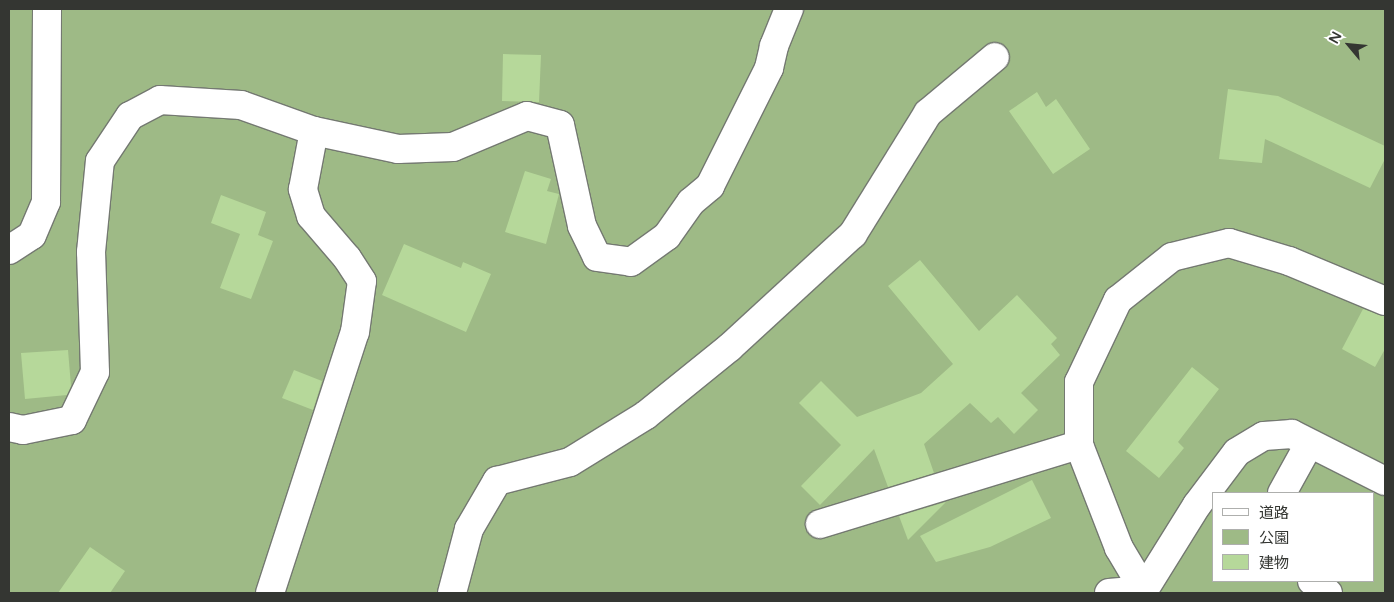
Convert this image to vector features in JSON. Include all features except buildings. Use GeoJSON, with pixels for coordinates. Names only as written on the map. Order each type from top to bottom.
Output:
{"type":"FeatureCollection","features":[{"type":"Feature","properties":{"kind":"street"},"geometry":{"type":"LineString","coordinates":[[9,250],[32,235],[46,202],[47,9]]}},
{"type":"Feature","properties":{"kind":"street"},"geometry":{"type":"LineString","coordinates":[[9,427],[23,430],[72,420],[95,372],[91,252],[100,161],[130,116],[160,100],[194,100],[241,105],[314,131],[398,149],[453,147],[527,116],[560,125],[582,226],[597,257],[631,262],[667,236],[691,202],[710,186],[769,68],[774,46],[789,9]]}},
{"type":"Feature","properties":{"kind":"street"},"geometry":{"type":"LineString","coordinates":[[452,593],[469,529],[498,481],[570,462],[646,415],[730,347],[853,234],[928,113],[994,57]]}},
{"type":"Feature","properties":{"kind":"street"},"geometry":{"type":"LineString","coordinates":[[270,593],[355,332],[362,281],[348,258],[311,216],[303,189],[314,131]]}},
{"type":"Feature","properties":{"kind":"street"},"geometry":{"type":"LineString","coordinates":[[1144,590],[1119,548],[1079,445],[1079,382],[1118,300],[1172,257],[1229,243],[1289,261],[1385,301]]}},
{"type":"Feature","properties":{"kind":"street"},"geometry":{"type":"LineString","coordinates":[[1144,590],[1198,505],[1237,452],[1264,436],[1292,434],[1385,481]]}},
{"type":"Feature","properties":{"kind":"street"},"geometry":{"type":"LineString","coordinates":[[1283,492],[1310,444]]}},
{"type":"Feature","properties":{"kind":"street"},"geometry":{"type":"LineString","coordinates":[[820,524],[1079,445]]}},
{"type":"Feature","properties":{"kind":"street"},"geometry":{"type":"LineString","coordinates":[[1313,582],[1328,593]]}},
{"type":"Feature","properties":{"kind":"street"},"geometry":{"type":"LineString","coordinates":[[1109,593],[1144,590]]}},
{"type":"Feature","properties":{"kind":"green space"},"geometry":{"type":"Polygon","coordinates":[[[9,9],[1385,9],[1385,593],[9,593],[9,9]]]}}]}
